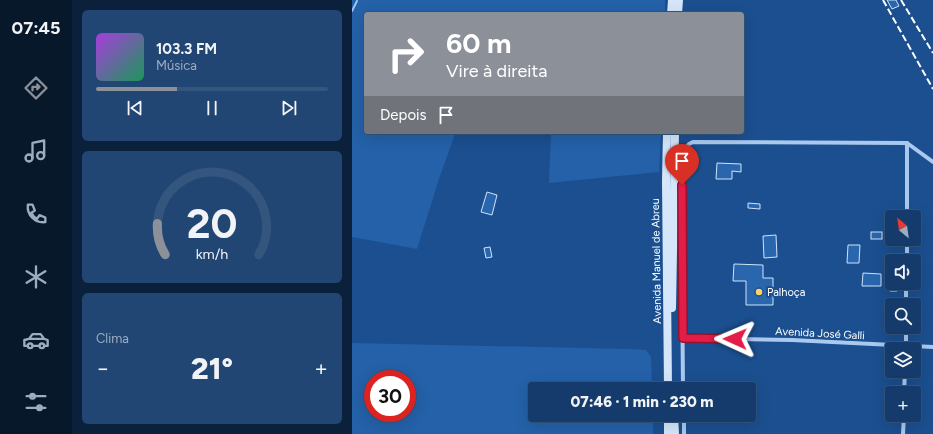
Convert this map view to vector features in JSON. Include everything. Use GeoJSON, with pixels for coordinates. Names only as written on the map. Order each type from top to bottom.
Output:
{"type":"FeatureCollection","features":[{"type":"Feature","properties":{"kind":"main road"},"geometry":{"type":"LineString","coordinates":[[671,12],[672,0]]}},
{"type":"Feature","properties":{"kind":"main road"},"geometry":{"type":"LineString","coordinates":[[678,12],[679,0]]}},
{"type":"Feature","properties":{"kind":"main road","name":"Avenida Manuel de Abreu"},"geometry":{"type":"LineString","coordinates":[[667,134],[668,382]]}},
{"type":"Feature","properties":{"kind":"main road","name":"Avenida Manuel de Abreu"},"geometry":{"type":"LineString","coordinates":[[673,382],[672,332],[675,134]]}},
{"type":"Feature","properties":{"kind":"main road"},"geometry":{"type":"LineString","coordinates":[[668,422],[668,434]]}},
{"type":"Feature","properties":{"kind":"main road"},"geometry":{"type":"LineString","coordinates":[[674,422],[675,434]]}},
{"type":"Feature","properties":{"kind":"street"},"geometry":{"type":"LineString","coordinates":[[683,382],[681,154],[689,144],[693,142],[907,143],[933,162]]}},
{"type":"Feature","properties":{"kind":"street"},"geometry":{"type":"LineString","coordinates":[[907,143],[907,210]]}},
{"type":"Feature","properties":{"kind":"street","name":"Avenida José Galli"},"geometry":{"type":"LineString","coordinates":[[683,338],[792,340],[885,347]]}},
{"type":"Feature","properties":{"kind":"street","name":"Avenida José Galli"},"geometry":{"type":"LineString","coordinates":[[921,348],[933,348]]}},
{"type":"Feature","properties":{"kind":"street"},"geometry":{"type":"LineString","coordinates":[[684,422],[684,434]]}},
{"type":"Feature","properties":{"kind":"street"},"geometry":{"type":"LineString","coordinates":[[903,434],[904,422]]}},
{"type":"Feature","properties":{"kind":"shaded area"},"geometry":{"type":"Polygon","coordinates":[[[352,0],[665,0],[665,12],[364,12],[364,134],[455,134],[417,249],[352,237],[352,0]]]}},
{"type":"Feature","properties":{"kind":"shaded area"},"geometry":{"type":"Polygon","coordinates":[[[551,134],[661,134],[659,172],[549,183],[551,134]]]}},
{"type":"Feature","properties":{"kind":"shaded area"},"geometry":{"type":"Polygon","coordinates":[[[352,343],[646,350],[651,357],[652,382],[528,382],[528,422],[653,422],[653,434],[352,434],[352,343]]]}},
{"type":"Feature","properties":{"kind":"building"},"geometry":{"type":"Polygon","coordinates":[[[887,0],[896,0],[899,6],[892,9],[887,0]]]}},
{"type":"Feature","properties":{"kind":"building"},"geometry":{"type":"Polygon","coordinates":[[[717,163],[741,164],[741,172],[732,171],[732,179],[716,179],[717,163]]]}},
{"type":"Feature","properties":{"kind":"building"},"geometry":{"type":"Polygon","coordinates":[[[487,192],[497,195],[492,215],[481,212],[487,192]]]}},
{"type":"Feature","properties":{"kind":"building"},"geometry":{"type":"Polygon","coordinates":[[[748,203],[760,204],[760,209],[748,208],[748,203]]]}},
{"type":"Feature","properties":{"kind":"building"},"geometry":{"type":"Polygon","coordinates":[[[871,232],[882,232],[882,239],[871,239],[871,232]]]}},
{"type":"Feature","properties":{"kind":"building"},"geometry":{"type":"Polygon","coordinates":[[[776,235],[777,257],[764,258],[763,236],[776,235]]]}},
{"type":"Feature","properties":{"kind":"building"},"geometry":{"type":"Polygon","coordinates":[[[848,245],[860,245],[859,263],[847,263],[848,245]]]}},
{"type":"Feature","properties":{"kind":"building"},"geometry":{"type":"Polygon","coordinates":[[[490,247],[492,257],[486,258],[484,248],[490,247]]]}},
{"type":"Feature","properties":{"kind":"building","name":"Palhoça"},"geometry":{"type":"Polygon","coordinates":[[[734,264],[763,265],[763,278],[773,278],[773,305],[746,305],[746,281],[733,281],[734,264]]]}},
{"type":"Feature","properties":{"kind":"building"},"geometry":{"type":"Polygon","coordinates":[[[863,273],[881,274],[881,286],[862,286],[863,273]]]}},
{"type":"Feature","properties":{"kind":"waterway"},"geometry":{"type":"LineString","coordinates":[[352,11],[357,1]]}},
{"type":"Feature","properties":{"kind":"railway"},"geometry":{"type":"LineString","coordinates":[[883,0],[933,89]]}},
{"type":"Feature","properties":{"kind":"railway"},"geometry":{"type":"LineString","coordinates":[[901,0],[933,53]]}},
{"type":"Feature","properties":{"kind":"place","name":"Palhoça"},"geometry":{"type":"Point","coordinates":[759,292]}},
{"type":"Feature","properties":{"kind":"route"},"geometry":{"type":"LineString","coordinates":[[682,185],[683,338],[735,339]]}}]}
